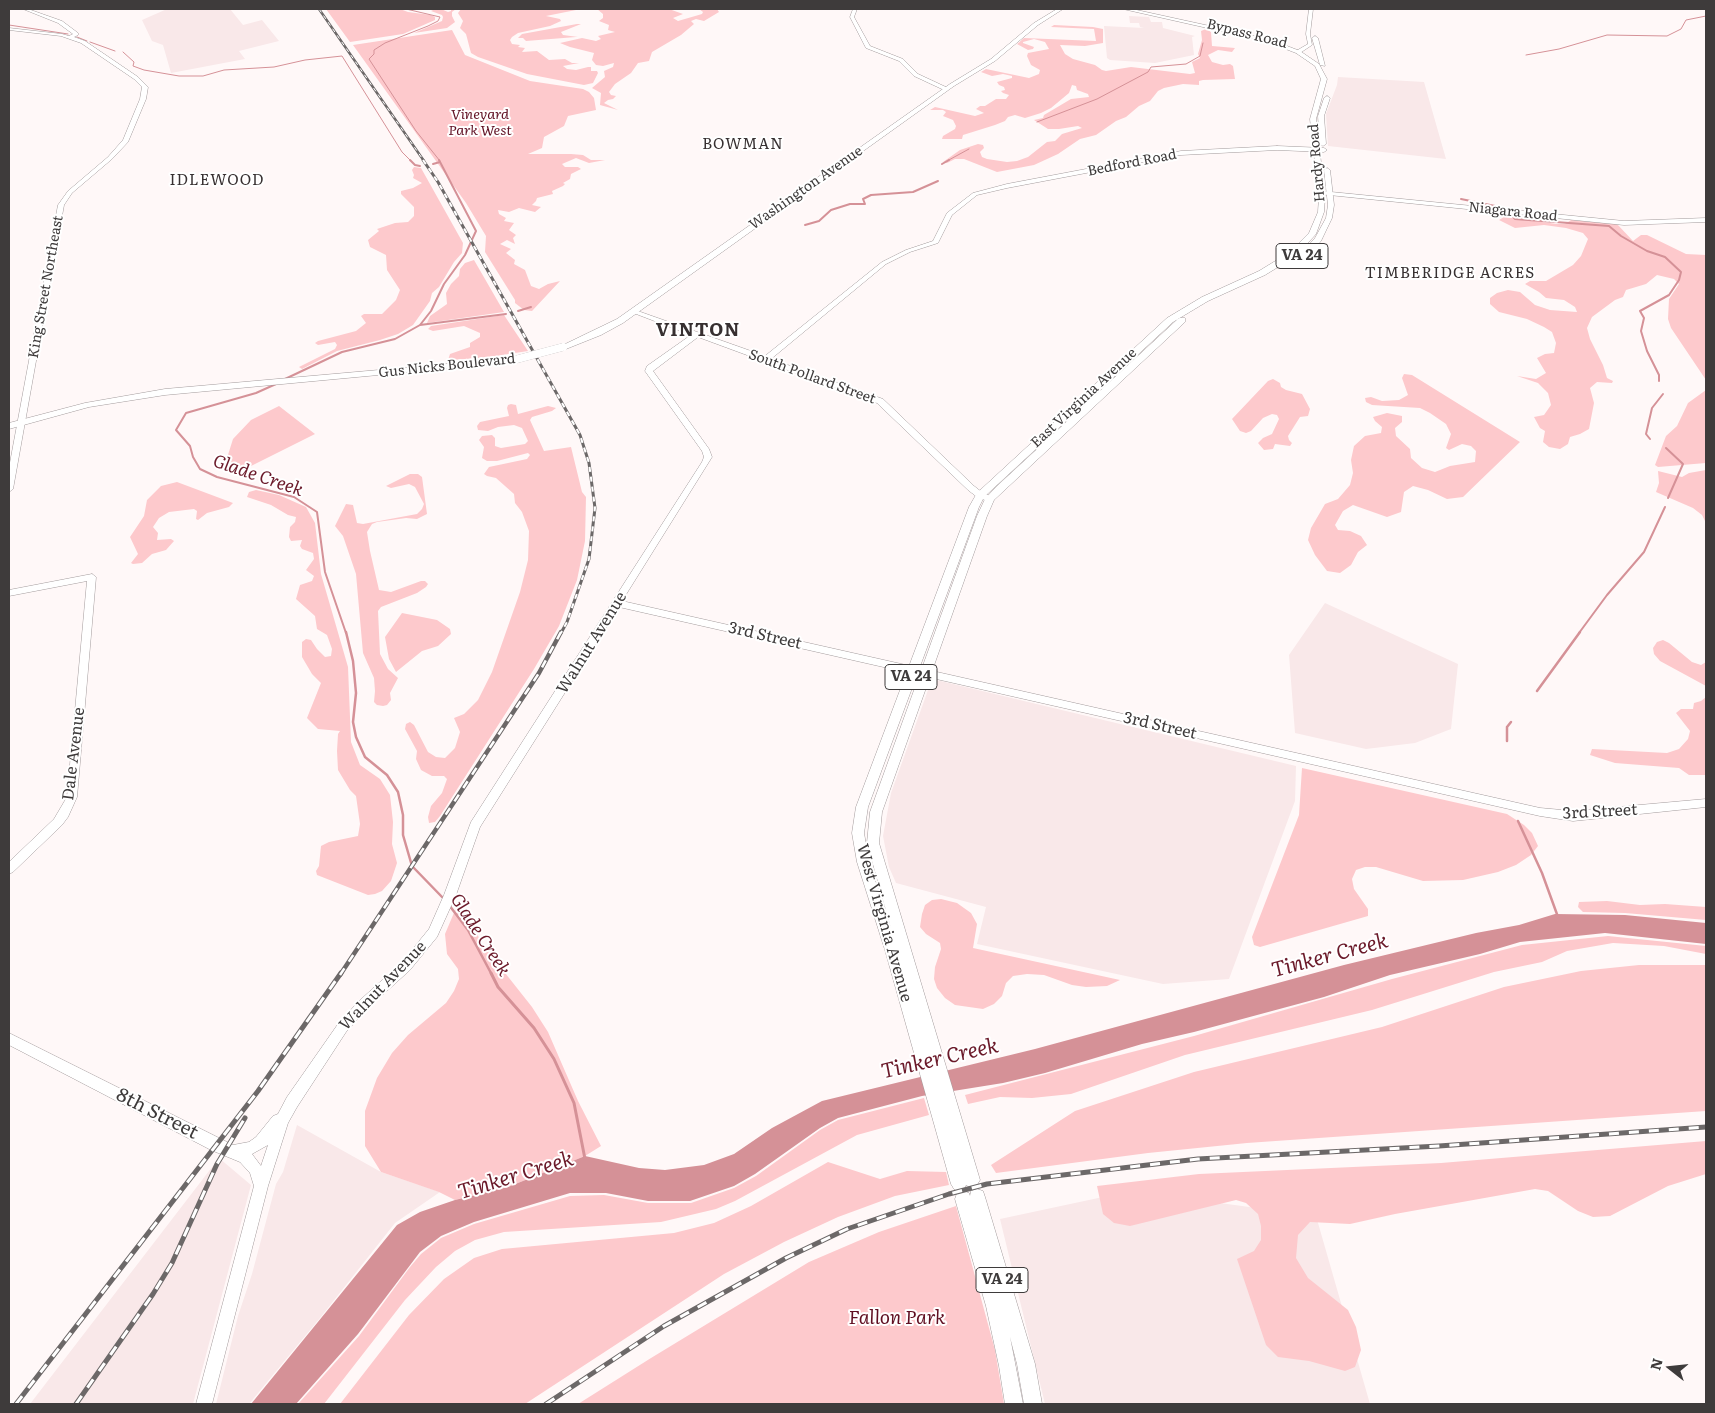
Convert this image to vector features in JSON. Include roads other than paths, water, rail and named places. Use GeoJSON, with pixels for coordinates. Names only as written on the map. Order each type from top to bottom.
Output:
{"type":"FeatureCollection","features":[{"type":"Feature","properties":{"kind":"main road","name":"Washington Avenue"},"geometry":{"type":"LineString","coordinates":[[633,311],[946,88],[980,66],[1040,17],[1053,9]]}},
{"type":"Feature","properties":{"kind":"main road","name":"Washington Avenue"},"geometry":{"type":"LineString","coordinates":[[980,66],[993,60],[1036,24],[1060,9]]}},
{"type":"Feature","properties":{"kind":"main road","name":"Bypass Road"},"geometry":{"type":"LineString","coordinates":[[1126,9],[1276,42],[1301,51]]}},
{"type":"Feature","properties":{"kind":"main road","name":"Bypass Road"},"geometry":{"type":"LineString","coordinates":[[1137,9],[1255,34],[1301,51],[1325,66],[1315,38]]}},
{"type":"Feature","properties":{"kind":"main road","name":"Hardy Road"},"geometry":{"type":"LineString","coordinates":[[1195,308],[1272,276],[1304,254],[1318,239],[1326,225],[1330,212],[1330,194],[1313,114],[1324,87],[1324,79],[1317,65],[1301,51]]}},
{"type":"Feature","properties":{"kind":"main road","name":"Hardy Road"},"geometry":{"type":"LineString","coordinates":[[1195,308],[1284,261],[1299,249],[1312,234],[1318,223],[1322,206],[1321,116],[1330,91]]}},
{"type":"Feature","properties":{"kind":"main road","name":"East Virginia Avenue"},"geometry":{"type":"LineString","coordinates":[[985,497],[1195,308]]}},
{"type":"Feature","properties":{"kind":"main road","name":"Gus Nicks Boulevard"},"geometry":{"type":"LineString","coordinates":[[9,426],[80,406],[126,397],[514,360],[563,347],[598,333],[633,311]]}},
{"type":"Feature","properties":{"kind":"main road","name":"West Virginia Avenue"},"geometry":{"type":"LineString","coordinates":[[968,1190],[953,1146],[931,1061],[863,862],[858,833],[862,807],[920,671],[982,516],[985,497]]}},
{"type":"Feature","properties":{"kind":"main road","name":"VA 24"},"geometry":{"type":"LineString","coordinates":[[968,1190],[1008,1366],[1014,1404]]}},
{"type":"Feature","properties":{"kind":"main road","name":"VA 24"},"geometry":{"type":"LineString","coordinates":[[968,1190],[1026,1364],[1033,1404]]}},
{"type":"Feature","properties":{"kind":"street"},"geometry":{"type":"LineString","coordinates":[[25,9],[60,22],[76,34],[71,37]]}},
{"type":"Feature","properties":{"kind":"street"},"geometry":{"type":"LineString","coordinates":[[855,9],[852,17],[868,48],[901,60],[916,75],[946,88]]}},
{"type":"Feature","properties":{"kind":"street"},"geometry":{"type":"LineString","coordinates":[[1301,51],[1310,45],[1311,9]]}},
{"type":"Feature","properties":{"kind":"street","name":"King Street Northeast"},"geometry":{"type":"LineString","coordinates":[[9,28],[71,37],[90,46],[136,78],[144,85],[145,91],[126,141],[120,149],[72,190],[61,204],[9,489]]}},
{"type":"Feature","properties":{"kind":"street"},"geometry":{"type":"LineString","coordinates":[[1301,51],[1314,48],[1315,38],[1310,30]]}},
{"type":"Feature","properties":{"kind":"street","name":"Bedford Road"},"geometry":{"type":"LineString","coordinates":[[766,359],[884,263],[908,251],[936,242],[949,214],[968,198],[999,187],[1181,153],[1277,148],[1320,150]]}},
{"type":"Feature","properties":{"kind":"street","name":"Niagara Road"},"geometry":{"type":"LineString","coordinates":[[1321,193],[1617,222],[1647,223],[1706,220]]}},
{"type":"Feature","properties":{"kind":"street","name":"South Pollard Street"},"geometry":{"type":"LineString","coordinates":[[633,311],[884,404],[985,497]]}},
{"type":"Feature","properties":{"kind":"street","name":"Walnut Avenue"},"geometry":{"type":"LineString","coordinates":[[204,1404],[261,1186],[282,1121],[292,1102],[342,1028],[362,1006],[422,949],[433,933],[450,895],[475,825],[707,460],[706,451],[649,371],[650,368],[697,334]]}},
{"type":"Feature","properties":{"kind":"street","name":"Dale Avenue"},"geometry":{"type":"LineString","coordinates":[[9,593],[92,577],[72,797],[58,822],[9,869]]}},
{"type":"Feature","properties":{"kind":"street","name":"3rd Street"},"geometry":{"type":"LineString","coordinates":[[617,603],[1462,795],[1560,815],[1590,815],[1706,803]]}},
{"type":"Feature","properties":{"kind":"street","name":"8th Street"},"geometry":{"type":"LineString","coordinates":[[9,1039],[216,1145],[245,1157],[251,1164],[261,1186]]}},
{"type":"Feature","properties":{"kind":"street"},"geometry":{"type":"LineString","coordinates":[[234,1152],[252,1148],[268,1136],[292,1102]]}},
{"type":"Feature","properties":{"kind":"waterway","name":"Glade Creek"},"geometry":{"type":"LineString","coordinates":[[406,9],[440,17],[438,21],[428,26],[385,43],[374,50],[374,54],[369,59],[416,131],[440,161]]}},
{"type":"Feature","properties":{"kind":"waterway"},"geometry":{"type":"LineString","coordinates":[[1526,55],[1559,49],[1607,35],[1667,36],[1681,29],[1686,20],[1706,16]]}},
{"type":"Feature","properties":{"kind":"waterway"},"geometry":{"type":"LineString","coordinates":[[9,25],[68,34]]}},
{"type":"Feature","properties":{"kind":"waterway"},"geometry":{"type":"LineString","coordinates":[[77,37],[87,41]]}},
{"type":"Feature","properties":{"kind":"waterway"},"geometry":{"type":"LineString","coordinates":[[90,42],[115,51]]}},
{"type":"Feature","properties":{"kind":"waterway"},"geometry":{"type":"LineString","coordinates":[[1037,122],[1097,99],[1148,72],[1151,67],[1186,64],[1200,56],[1203,43]]}},
{"type":"Feature","properties":{"kind":"waterway"},"geometry":{"type":"LineString","coordinates":[[123,52],[134,62],[133,66],[144,70],[179,76],[203,76],[224,70],[274,67],[305,60],[342,56],[402,152],[415,165],[420,166]]}},
{"type":"Feature","properties":{"kind":"waterway"},"geometry":{"type":"LineString","coordinates":[[947,161],[969,149]]}},
{"type":"Feature","properties":{"kind":"waterway","name":"Glade Creek"},"geometry":{"type":"LineString","coordinates":[[420,325],[431,311],[444,284],[465,255],[476,231],[439,160]]}},
{"type":"Feature","properties":{"kind":"waterway"},"geometry":{"type":"LineString","coordinates":[[942,164],[949,160]]}},
{"type":"Feature","properties":{"kind":"waterway","name":"Glade Creek"},"geometry":{"type":"LineString","coordinates":[[433,164],[440,162]]}},
{"type":"Feature","properties":{"kind":"waterway"},"geometry":{"type":"LineString","coordinates":[[805,225],[819,221],[831,210],[850,204],[865,204],[863,199],[871,195],[913,192],[938,181]]}},
{"type":"Feature","properties":{"kind":"waterway"},"geometry":{"type":"LineString","coordinates":[[1461,199],[1500,207]]}},
{"type":"Feature","properties":{"kind":"waterway"},"geometry":{"type":"LineString","coordinates":[[1512,216],[1515,219],[1609,226],[1621,236],[1647,251],[1665,257],[1681,272],[1679,280],[1669,295],[1640,311],[1644,318],[1641,331],[1647,351],[1659,375],[1659,381]]}},
{"type":"Feature","properties":{"kind":"waterway"},"geometry":{"type":"LineString","coordinates":[[518,311],[531,307]]}},
{"type":"Feature","properties":{"kind":"waterway"},"geometry":{"type":"LineString","coordinates":[[420,325],[506,314]]}},
{"type":"Feature","properties":{"kind":"waterway","name":"Glade Creek"},"geometry":{"type":"LineString","coordinates":[[285,379],[342,352],[395,339],[420,325]]}},
{"type":"Feature","properties":{"kind":"waterway","name":"Glade Creek"},"geometry":{"type":"LineString","coordinates":[[276,384],[256,393],[186,413],[176,430],[190,446],[193,457],[200,469],[217,477],[294,497],[317,512],[325,572],[346,633]]}},
{"type":"Feature","properties":{"kind":"waterway"},"geometry":{"type":"LineString","coordinates":[[1650,439],[1646,434],[1652,408],[1663,394]]}},
{"type":"Feature","properties":{"kind":"waterway"},"geometry":{"type":"LineString","coordinates":[[1666,448],[1683,464],[1668,498]]}},
{"type":"Feature","properties":{"kind":"waterway"},"geometry":{"type":"LineString","coordinates":[[1579,633],[1607,595],[1644,552],[1665,507]]}},
{"type":"Feature","properties":{"kind":"waterway","name":"Glade Creek"},"geometry":{"type":"LineString","coordinates":[[346,632],[353,661],[356,693],[353,722],[356,737],[365,757],[387,775],[398,792],[403,815],[403,835],[412,866],[444,899]]}},
{"type":"Feature","properties":{"kind":"waterway"},"geometry":{"type":"LineString","coordinates":[[1537,691],[1580,632]]}},
{"type":"Feature","properties":{"kind":"waterway"},"geometry":{"type":"LineString","coordinates":[[1507,741],[1507,727],[1511,722]]}},
{"type":"Feature","properties":{"kind":"waterway"},"geometry":{"type":"LineString","coordinates":[[1518,821],[1542,873],[1558,917]]}},
{"type":"Feature","properties":{"kind":"waterway","name":"Glade Creek"},"geometry":{"type":"LineString","coordinates":[[449,905],[468,930],[492,975]]}},
{"type":"Feature","properties":{"kind":"waterway","name":"Glade Creek"},"geometry":{"type":"LineString","coordinates":[[492,975],[498,987],[534,1028],[554,1059],[574,1103],[585,1159]]}},
{"type":"Feature","properties":{"kind":"railway"},"geometry":{"type":"LineString","coordinates":[[319,9],[424,161]]}},
{"type":"Feature","properties":{"kind":"railway"},"geometry":{"type":"LineString","coordinates":[[423,160],[438,182],[580,435],[589,463],[595,508],[589,559],[567,622],[561,633]]}},
{"type":"Feature","properties":{"kind":"railway"},"geometry":{"type":"LineString","coordinates":[[340,975],[539,673],[561,632]]}},
{"type":"Feature","properties":{"kind":"railway"},"geometry":{"type":"LineString","coordinates":[[16,1404],[258,1091],[341,973]]}},
{"type":"Feature","properties":{"kind":"railway"},"geometry":{"type":"LineString","coordinates":[[76,1404],[153,1294],[172,1263],[217,1164],[245,1118]]}},
{"type":"Feature","properties":{"kind":"railway"},"geometry":{"type":"LineString","coordinates":[[546,1404],[664,1326],[786,1258],[847,1229],[949,1194],[987,1184],[1198,1159],[1439,1146],[1706,1127]]}},
{"type":"Feature","properties":{"kind":"district","name":"BOWMAN"},"geometry":{"type":"Point","coordinates":[743,145]}},
{"type":"Feature","properties":{"kind":"district","name":"IDLEWOOD"},"geometry":{"type":"Point","coordinates":[217,181]}},
{"type":"Feature","properties":{"kind":"district","name":"TIMBERIDGE ACRES"},"geometry":{"type":"Point","coordinates":[1450,274]}},
{"type":"Feature","properties":{"kind":"district","name":"VINTON"},"geometry":{"type":"Point","coordinates":[698,331]}},
{"type":"Feature","properties":{"kind":"park label","name":"Vineyard Park West"},"geometry":{"type":"Point","coordinates":[480,124]}},
{"type":"Feature","properties":{"kind":"park label","name":"Fallon Park"},"geometry":{"type":"Point","coordinates":[897,1318]}},
{"type":"Feature","properties":{"kind":"water label","name":"Tinker Creek"},"geometry":{"type":"Point","coordinates":[1330,956]}},
{"type":"Feature","properties":{"kind":"water label","name":"Tinker Creek"},"geometry":{"type":"Point","coordinates":[940,1059]}},
{"type":"Feature","properties":{"kind":"water label","name":"Tinker Creek"},"geometry":{"type":"Point","coordinates":[516,1176]}}]}
